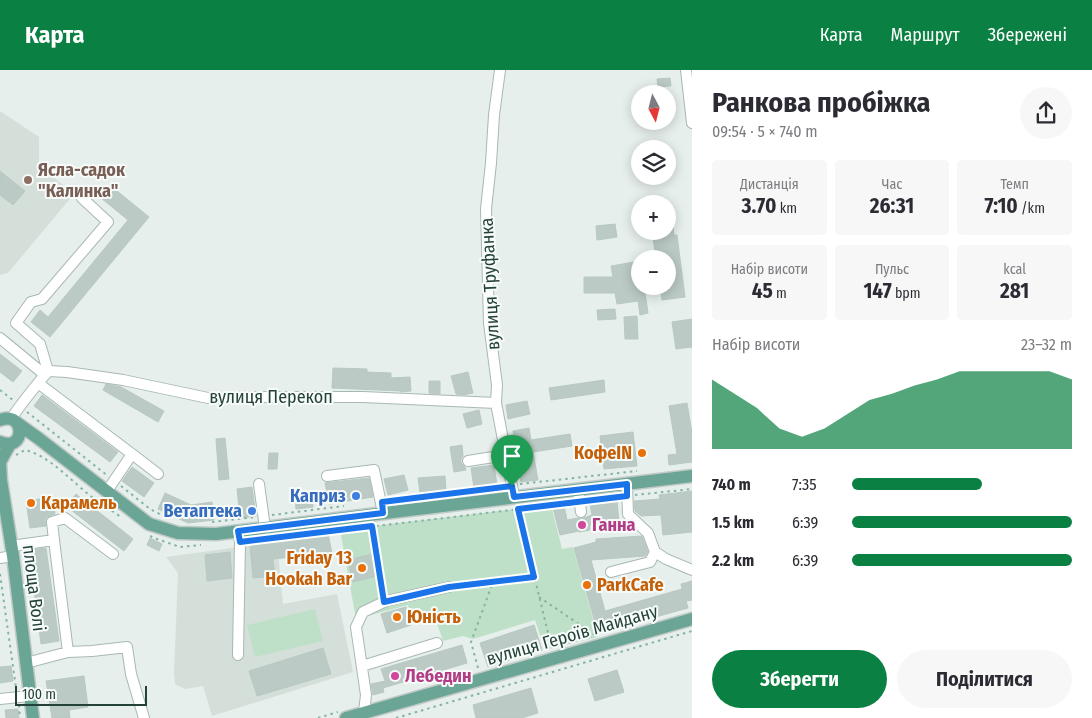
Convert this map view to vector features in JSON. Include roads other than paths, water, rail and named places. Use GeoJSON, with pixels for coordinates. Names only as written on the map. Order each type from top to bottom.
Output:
{"type":"FeatureCollection","features":[{"type":"Feature","properties":{"kind":"main road"},"geometry":{"type":"LineString","coordinates":[[0,410],[9,421],[110,486],[149,524],[178,533],[216,534],[238,531],[264,522],[383,513],[514,497],[579,501],[692,476]]}},
{"type":"Feature","properties":{"kind":"main road","name":"площа Волі"},"geometry":{"type":"LineString","coordinates":[[9,421],[19,426],[20,434],[10,445],[0,462],[1,480],[8,553],[26,663],[24,696],[33,718]]}},
{"type":"Feature","properties":{"kind":"main road"},"geometry":{"type":"LineString","coordinates":[[10,445],[38,438]]}},
{"type":"Feature","properties":{"kind":"main road","name":"вулиця Героїв Майдану"},"geometry":{"type":"LineString","coordinates":[[346,718],[692,619]]}},
{"type":"Feature","properties":{"kind":"street","name":"вулиця Труфанка"},"geometry":{"type":"LineString","coordinates":[[500,70],[494,114],[492,164],[486,209],[489,323],[497,385],[496,403],[514,497]]}},
{"type":"Feature","properties":{"kind":"street"},"geometry":{"type":"LineString","coordinates":[[686,70],[692,123]]}},
{"type":"Feature","properties":{"kind":"street"},"geometry":{"type":"LineString","coordinates":[[9,421],[44,376],[40,344],[16,323],[31,302],[42,299],[108,222],[82,198]]}},
{"type":"Feature","properties":{"kind":"street"},"geometry":{"type":"LineString","coordinates":[[0,338],[132,454],[158,474]]}},
{"type":"Feature","properties":{"kind":"street","name":"вулиця Перекоп"},"geometry":{"type":"LineString","coordinates":[[44,376],[67,372],[123,380],[208,398],[363,397],[496,403]]}},
{"type":"Feature","properties":{"kind":"street"},"geometry":{"type":"LineString","coordinates":[[110,486],[132,454]]}},
{"type":"Feature","properties":{"kind":"street"},"geometry":{"type":"LineString","coordinates":[[468,461],[506,455]]}},
{"type":"Feature","properties":{"kind":"street"},"geometry":{"type":"LineString","coordinates":[[327,476],[374,470],[383,513]]}},
{"type":"Feature","properties":{"kind":"street"},"geometry":{"type":"LineString","coordinates":[[259,484],[264,522]]}},
{"type":"Feature","properties":{"kind":"street"},"geometry":{"type":"LineString","coordinates":[[627,490],[628,514],[648,533],[655,552],[692,570]]}},
{"type":"Feature","properties":{"kind":"street"},"geometry":{"type":"LineString","coordinates":[[68,652],[52,522],[65,518],[113,554]]}},
{"type":"Feature","properties":{"kind":"street"},"geometry":{"type":"LineString","coordinates":[[238,531],[240,542],[238,655]]}},
{"type":"Feature","properties":{"kind":"street"},"geometry":{"type":"LineString","coordinates":[[8,553],[54,540]]}},
{"type":"Feature","properties":{"kind":"street"},"geometry":{"type":"LineString","coordinates":[[611,572],[650,562],[655,552]]}},
{"type":"Feature","properties":{"kind":"street"},"geometry":{"type":"LineString","coordinates":[[364,712],[366,695],[356,627],[363,612],[384,602],[449,587]]}},
{"type":"Feature","properties":{"kind":"street"},"geometry":{"type":"LineString","coordinates":[[362,666],[437,642]]}},
{"type":"Feature","properties":{"kind":"street"},"geometry":{"type":"LineString","coordinates":[[26,663],[68,652],[127,647],[131,674],[144,718]]}},
{"type":"Feature","properties":{"kind":"street"},"geometry":{"type":"LineString","coordinates":[[0,699],[24,696]]}},
{"type":"Feature","properties":{"kind":"place","name":"Ясла-садок \"Калинка\""},"geometry":{"type":"Point","coordinates":[28,180]}},
{"type":"Feature","properties":{"kind":"place","name":"КофеIN"},"geometry":{"type":"Point","coordinates":[642,453]}},
{"type":"Feature","properties":{"kind":"place","name":"Каприз"},"geometry":{"type":"Point","coordinates":[356,496]}},
{"type":"Feature","properties":{"kind":"place","name":"Карамель"},"geometry":{"type":"Point","coordinates":[31,503]}},
{"type":"Feature","properties":{"kind":"place","name":"Ветаптека"},"geometry":{"type":"Point","coordinates":[252,511]}},
{"type":"Feature","properties":{"kind":"place","name":"Ганна"},"geometry":{"type":"Point","coordinates":[582,525]}},
{"type":"Feature","properties":{"kind":"place","name":"Friday 13 Hookah Bar"},"geometry":{"type":"Point","coordinates":[362,568]}},
{"type":"Feature","properties":{"kind":"place","name":"ParkCafe"},"geometry":{"type":"Point","coordinates":[587,585]}},
{"type":"Feature","properties":{"kind":"place","name":"Юність"},"geometry":{"type":"Point","coordinates":[397,617]}},
{"type":"Feature","properties":{"kind":"place","name":"Лебедин"},"geometry":{"type":"Point","coordinates":[395,676]}}]}
